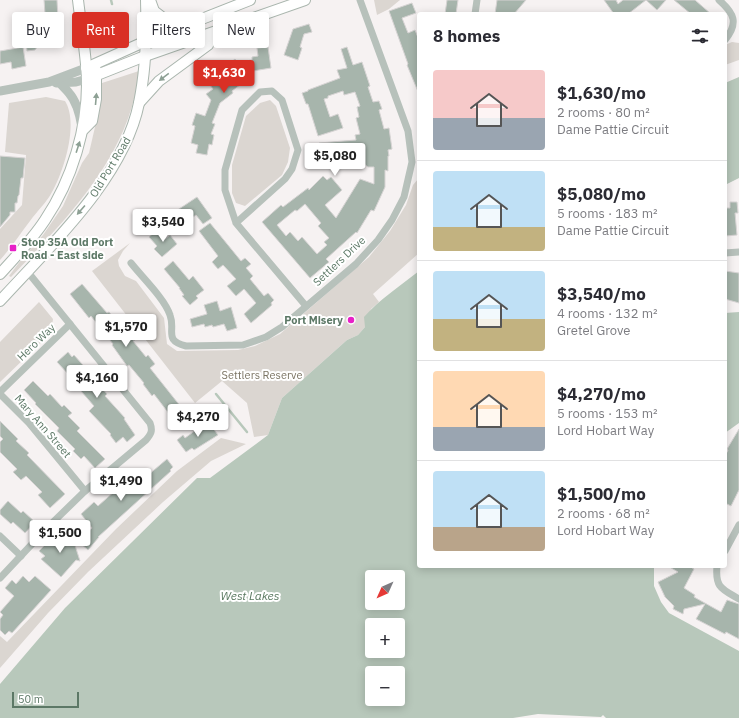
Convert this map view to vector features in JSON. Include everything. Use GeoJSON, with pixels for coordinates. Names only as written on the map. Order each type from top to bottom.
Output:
{"type":"FeatureCollection","features":[{"type":"Feature","properties":{"kind":"main road"},"geometry":{"type":"LineString","coordinates":[[0,274],[32,239],[57,201],[73,163],[83,130],[92,121],[96,99],[78,0]]}},
{"type":"Feature","properties":{"kind":"main road","name":"Old Port Road"},"geometry":{"type":"LineString","coordinates":[[146,0],[146,12]]}},
{"type":"Feature","properties":{"kind":"main road"},"geometry":{"type":"LineString","coordinates":[[150,0],[155,12]]}},
{"type":"Feature","properties":{"kind":"main road"},"geometry":{"type":"LineString","coordinates":[[205,17],[250,0]]}},
{"type":"Feature","properties":{"kind":"main road"},"geometry":{"type":"LineString","coordinates":[[269,13],[305,0]]}},
{"type":"Feature","properties":{"kind":"main road"},"geometry":{"type":"LineString","coordinates":[[91,77],[145,56],[213,33]]}},
{"type":"Feature","properties":{"kind":"main road"},"geometry":{"type":"LineString","coordinates":[[139,103],[159,81],[208,45],[213,33]]}},
{"type":"Feature","properties":{"kind":"main road"},"geometry":{"type":"LineString","coordinates":[[91,65],[137,44]]}},
{"type":"Feature","properties":{"kind":"main road","name":"Old Port Road"},"geometry":{"type":"LineString","coordinates":[[0,301],[86,204],[106,176],[123,148],[131,130],[139,103],[146,48]]}},
{"type":"Feature","properties":{"kind":"street","name":"Settlers Drive"},"geometry":{"type":"LineString","coordinates":[[131,263],[165,304],[171,315],[171,337],[177,344],[186,346],[243,345],[266,337],[282,327],[356,264],[378,240],[392,220],[404,197],[416,163],[408,132],[360,0]]}},
{"type":"Feature","properties":{"kind":"street"},"geometry":{"type":"LineString","coordinates":[[475,12],[477,0]]}},
{"type":"Feature","properties":{"kind":"street"},"geometry":{"type":"LineString","coordinates":[[719,0],[734,14],[736,21],[735,29],[727,38]]}},
{"type":"Feature","properties":{"kind":"street"},"geometry":{"type":"LineString","coordinates":[[0,91],[49,82],[91,65]]}},
{"type":"Feature","properties":{"kind":"street"},"geometry":{"type":"LineString","coordinates":[[49,82],[76,82],[91,77]]}},
{"type":"Feature","properties":{"kind":"street"},"geometry":{"type":"LineString","coordinates":[[60,83],[68,92],[78,108],[83,130]]}},
{"type":"Feature","properties":{"kind":"street"},"geometry":{"type":"LineString","coordinates":[[236,223],[285,179],[292,169],[298,150],[282,100],[272,91],[260,92],[242,110],[225,170],[225,190],[236,223],[306,306]]}},
{"type":"Feature","properties":{"kind":"street"},"geometry":{"type":"LineString","coordinates":[[727,253],[739,252]]}},
{"type":"Feature","properties":{"kind":"street"},"geometry":{"type":"LineString","coordinates":[[0,578],[85,491],[146,440],[151,434],[152,429],[150,423],[27,271]]}},
{"type":"Feature","properties":{"kind":"street","name":"Hero Way"},"geometry":{"type":"LineString","coordinates":[[0,393],[70,324]]}},
{"type":"Feature","properties":{"kind":"street","name":"Mary Ann Street"},"geometry":{"type":"LineString","coordinates":[[0,393],[29,423],[85,491]]}},
{"type":"Feature","properties":{"kind":"street"},"geometry":{"type":"LineString","coordinates":[[727,547],[739,525]]}},
{"type":"Feature","properties":{"kind":"street"},"geometry":{"type":"LineString","coordinates":[[0,536],[21,556]]}},
{"type":"Feature","properties":{"kind":"street"},"geometry":{"type":"LineString","coordinates":[[717,568],[716,578],[721,588],[739,599]]}},
{"type":"Feature","properties":{"kind":"green space"},"geometry":{"type":"Polygon","coordinates":[[[374,0],[400,0],[389,9],[377,15],[374,0]]]}},
{"type":"Feature","properties":{"kind":"green space"},"geometry":{"type":"Polygon","coordinates":[[[732,42],[739,43],[739,60],[727,64],[727,44],[732,42]]]}},
{"type":"Feature","properties":{"kind":"green space"},"geometry":{"type":"Polygon","coordinates":[[[139,71],[136,92],[127,122],[101,171],[68,216],[11,277],[9,276],[43,235],[63,206],[82,163],[89,153],[102,83],[139,71]]]}},
{"type":"Feature","properties":{"kind":"green space"},"geometry":{"type":"Polygon","coordinates":[[[46,97],[65,101],[69,110],[71,122],[65,160],[57,183],[50,196],[0,260],[0,229],[22,205],[26,155],[5,152],[9,103],[46,97]]]}},
{"type":"Feature","properties":{"kind":"green space"},"geometry":{"type":"Polygon","coordinates":[[[270,100],[276,106],[290,148],[288,162],[282,175],[245,206],[236,203],[232,193],[232,165],[246,116],[260,103],[270,100]]]}},
{"type":"Feature","properties":{"kind":"green space","name":"Settlers Reserve"},"geometry":{"type":"Polygon","coordinates":[[[417,180],[417,255],[373,294],[379,302],[371,309],[365,327],[358,335],[347,340],[282,398],[268,435],[254,437],[247,403],[222,381],[195,403],[92,271],[130,243],[118,260],[119,266],[125,276],[136,281],[164,318],[167,344],[177,351],[238,350],[255,346],[280,334],[369,257],[390,231],[406,205],[413,185],[417,180]]]}},
{"type":"Feature","properties":{"kind":"green space"},"geometry":{"type":"Polygon","coordinates":[[[39,302],[53,319],[52,326],[55,329],[0,382],[0,342],[39,302]]]}},
{"type":"Feature","properties":{"kind":"green space"},"geometry":{"type":"Polygon","coordinates":[[[221,438],[246,444],[211,461],[163,502],[88,572],[48,613],[0,668],[0,636],[7,642],[116,529],[177,471],[221,438]]]}},
{"type":"Feature","properties":{"kind":"water"},"geometry":{"type":"Polygon","coordinates":[[[739,77],[739,178],[727,184],[727,82],[739,77]]]}},
{"type":"Feature","properties":{"kind":"water","name":"West Lakes"},"geometry":{"type":"Polygon","coordinates":[[[417,272],[417,568],[654,568],[654,586],[661,602],[669,613],[739,651],[739,718],[606,718],[603,715],[601,717],[538,714],[513,718],[0,718],[0,684],[65,608],[197,478],[210,478],[268,435],[282,398],[347,340],[358,335],[365,327],[364,317],[383,298],[417,272]]]}},
{"type":"Feature","properties":{"kind":"water"},"geometry":{"type":"Polygon","coordinates":[[[739,312],[739,423],[727,432],[727,313],[739,312]]]}},
{"type":"Feature","properties":{"kind":"building"},"geometry":{"type":"Polygon","coordinates":[[[44,0],[57,0],[58,12],[45,12],[44,0]]]}},
{"type":"Feature","properties":{"kind":"building"},"geometry":{"type":"Polygon","coordinates":[[[447,0],[458,0],[456,12],[445,12],[447,0]]]}},
{"type":"Feature","properties":{"kind":"building"},"geometry":{"type":"Polygon","coordinates":[[[497,0],[526,0],[516,12],[495,12],[497,0]]]}},
{"type":"Feature","properties":{"kind":"building"},"geometry":{"type":"Polygon","coordinates":[[[604,0],[616,0],[618,4],[623,0],[646,0],[631,12],[613,12],[604,0]]]}},
{"type":"Feature","properties":{"kind":"building"},"geometry":{"type":"Polygon","coordinates":[[[646,0],[666,0],[657,10],[646,0]]]}},
{"type":"Feature","properties":{"kind":"building"},"geometry":{"type":"Polygon","coordinates":[[[674,0],[695,0],[709,12],[689,12],[674,0]]]}},
{"type":"Feature","properties":{"kind":"building"},"geometry":{"type":"Polygon","coordinates":[[[412,3],[416,13],[402,18],[408,33],[415,30],[417,35],[417,89],[407,65],[408,64],[389,11],[412,3]]]}},
{"type":"Feature","properties":{"kind":"building"},"geometry":{"type":"Polygon","coordinates":[[[309,24],[312,32],[304,34],[298,60],[284,55],[293,29],[309,24]]]}},
{"type":"Feature","properties":{"kind":"building"},"geometry":{"type":"Polygon","coordinates":[[[347,47],[353,65],[362,62],[370,86],[368,87],[373,102],[379,101],[382,109],[379,110],[384,129],[389,128],[392,149],[388,150],[388,171],[385,170],[385,187],[374,211],[371,210],[357,233],[356,232],[326,259],[329,262],[310,278],[262,222],[281,205],[283,207],[308,188],[309,190],[323,176],[327,180],[331,177],[342,190],[325,205],[336,218],[360,179],[374,184],[374,167],[368,167],[364,164],[362,152],[357,153],[357,150],[337,152],[338,163],[327,164],[326,153],[320,153],[319,143],[356,140],[355,135],[360,134],[356,118],[359,117],[357,107],[360,106],[355,92],[344,95],[343,91],[328,96],[328,98],[324,99],[330,117],[338,114],[343,128],[318,136],[308,104],[306,104],[302,93],[340,78],[337,70],[347,68],[341,49],[347,47]],[[305,204],[277,225],[286,236],[290,232],[298,241],[302,237],[317,254],[327,245],[324,242],[329,238],[318,226],[321,223],[305,204]]]}},
{"type":"Feature","properties":{"kind":"building"},"geometry":{"type":"Polygon","coordinates":[[[23,48],[26,66],[12,69],[11,62],[0,64],[0,51],[23,48]]]}},
{"type":"Feature","properties":{"kind":"building"},"geometry":{"type":"Polygon","coordinates":[[[27,48],[36,48],[35,50],[27,51],[27,48]]]}},
{"type":"Feature","properties":{"kind":"building"},"geometry":{"type":"Polygon","coordinates":[[[257,48],[268,48],[271,68],[253,71],[239,82],[241,84],[232,91],[233,93],[220,103],[212,123],[215,124],[211,134],[214,135],[212,145],[209,144],[207,155],[196,153],[198,145],[191,143],[195,126],[192,125],[196,113],[205,116],[211,100],[206,94],[213,89],[203,75],[213,67],[218,73],[235,59],[238,62],[252,60],[252,57],[258,56],[257,48]]]}},
{"type":"Feature","properties":{"kind":"building"},"geometry":{"type":"Polygon","coordinates":[[[0,156],[25,158],[23,178],[21,178],[17,203],[15,203],[15,212],[10,212],[10,215],[0,227],[0,156]]]}},
{"type":"Feature","properties":{"kind":"building"},"geometry":{"type":"Polygon","coordinates":[[[197,197],[212,218],[203,224],[196,215],[184,223],[176,211],[197,197]]]}},
{"type":"Feature","properties":{"kind":"building"},"geometry":{"type":"Polygon","coordinates":[[[730,202],[737,202],[738,213],[735,213],[737,235],[727,236],[727,208],[730,208],[730,202]]]}},
{"type":"Feature","properties":{"kind":"building"},"geometry":{"type":"Polygon","coordinates":[[[210,223],[241,261],[245,258],[251,264],[246,268],[253,276],[250,279],[264,296],[268,293],[274,300],[271,303],[272,305],[251,323],[244,314],[256,303],[244,289],[236,296],[227,286],[236,279],[223,265],[218,269],[212,262],[218,256],[199,231],[210,223]]]}},
{"type":"Feature","properties":{"kind":"building"},"geometry":{"type":"Polygon","coordinates":[[[157,230],[165,239],[170,235],[177,244],[162,257],[154,249],[157,246],[149,237],[157,230]]]}},
{"type":"Feature","properties":{"kind":"building"},"geometry":{"type":"Polygon","coordinates":[[[173,261],[189,280],[193,276],[204,290],[196,296],[198,298],[190,305],[182,296],[184,295],[180,288],[164,269],[173,261]]]}},
{"type":"Feature","properties":{"kind":"building"},"geometry":{"type":"Polygon","coordinates":[[[727,271],[739,273],[739,303],[727,300],[727,271]]]}},
{"type":"Feature","properties":{"kind":"building"},"geometry":{"type":"Polygon","coordinates":[[[82,284],[107,313],[109,312],[123,329],[124,328],[135,340],[133,341],[146,357],[148,355],[155,364],[150,368],[181,407],[170,415],[154,394],[152,396],[143,384],[144,383],[129,365],[127,366],[112,345],[113,344],[91,316],[89,318],[70,294],[82,284]]]}},
{"type":"Feature","properties":{"kind":"building"},"geometry":{"type":"Polygon","coordinates":[[[217,301],[220,311],[231,307],[237,328],[227,331],[224,324],[213,327],[212,325],[205,327],[204,324],[192,327],[190,319],[207,314],[204,305],[217,301]]]}},
{"type":"Feature","properties":{"kind":"building"},"geometry":{"type":"Polygon","coordinates":[[[68,352],[72,357],[74,355],[90,373],[89,374],[107,394],[105,396],[125,418],[124,419],[135,435],[127,442],[123,437],[116,443],[110,435],[111,434],[89,411],[94,406],[81,391],[83,390],[57,362],[68,352]]]}},
{"type":"Feature","properties":{"kind":"building"},"geometry":{"type":"Polygon","coordinates":[[[33,381],[48,396],[50,394],[62,407],[64,405],[72,413],[68,416],[80,428],[77,431],[105,459],[95,468],[84,456],[81,459],[73,451],[75,449],[57,431],[59,428],[35,404],[36,403],[24,390],[33,381]]]}},
{"type":"Feature","properties":{"kind":"building"},"geometry":{"type":"Polygon","coordinates":[[[0,421],[18,439],[16,441],[29,453],[27,455],[65,494],[50,508],[38,495],[42,492],[26,476],[21,480],[13,472],[17,469],[0,452],[0,442],[3,439],[0,436],[0,421]]]}},
{"type":"Feature","properties":{"kind":"building"},"geometry":{"type":"Polygon","coordinates":[[[209,423],[218,435],[194,450],[192,448],[186,452],[177,440],[183,435],[185,438],[196,430],[198,432],[209,423]]]}},
{"type":"Feature","properties":{"kind":"building"},"geometry":{"type":"Polygon","coordinates":[[[739,429],[739,490],[731,506],[727,504],[727,449],[739,429]]]}},
{"type":"Feature","properties":{"kind":"building"},"geometry":{"type":"Polygon","coordinates":[[[167,459],[173,467],[170,470],[171,471],[98,537],[88,550],[79,542],[92,528],[81,514],[94,502],[98,506],[131,475],[132,477],[141,469],[147,476],[167,459]]]}},
{"type":"Feature","properties":{"kind":"building"},"geometry":{"type":"Polygon","coordinates":[[[8,501],[21,513],[23,511],[35,522],[25,533],[13,522],[11,524],[0,514],[0,510],[8,501]]]}},
{"type":"Feature","properties":{"kind":"building"},"geometry":{"type":"Polygon","coordinates":[[[64,530],[73,539],[80,561],[76,560],[61,577],[41,559],[45,556],[39,551],[48,542],[51,544],[64,530]]]}},
{"type":"Feature","properties":{"kind":"building"},"geometry":{"type":"Polygon","coordinates":[[[671,568],[694,569],[684,588],[695,595],[694,597],[721,612],[727,600],[739,604],[739,639],[726,632],[725,634],[696,619],[705,604],[684,609],[683,614],[673,609],[674,606],[665,597],[658,582],[678,572],[671,568]]]}},
{"type":"Feature","properties":{"kind":"building"},"geometry":{"type":"Polygon","coordinates":[[[23,576],[29,582],[35,576],[51,590],[12,633],[9,631],[5,635],[0,630],[0,619],[3,615],[0,612],[14,596],[5,588],[12,580],[16,584],[23,576]]]}},
{"type":"Feature","properties":{"kind":"waterway"},"geometry":{"type":"LineString","coordinates":[[111,0],[112,4]]}},
{"type":"Feature","properties":{"kind":"waterway"},"geometry":{"type":"LineString","coordinates":[[216,394],[247,432]]}},
{"type":"Feature","properties":{"kind":"place","name":"Stop 35A Old Port Road - East side"},"geometry":{"type":"Point","coordinates":[13,248]}},
{"type":"Feature","properties":{"kind":"place","name":"Port Misery"},"geometry":{"type":"Point","coordinates":[351,320]}}]}
